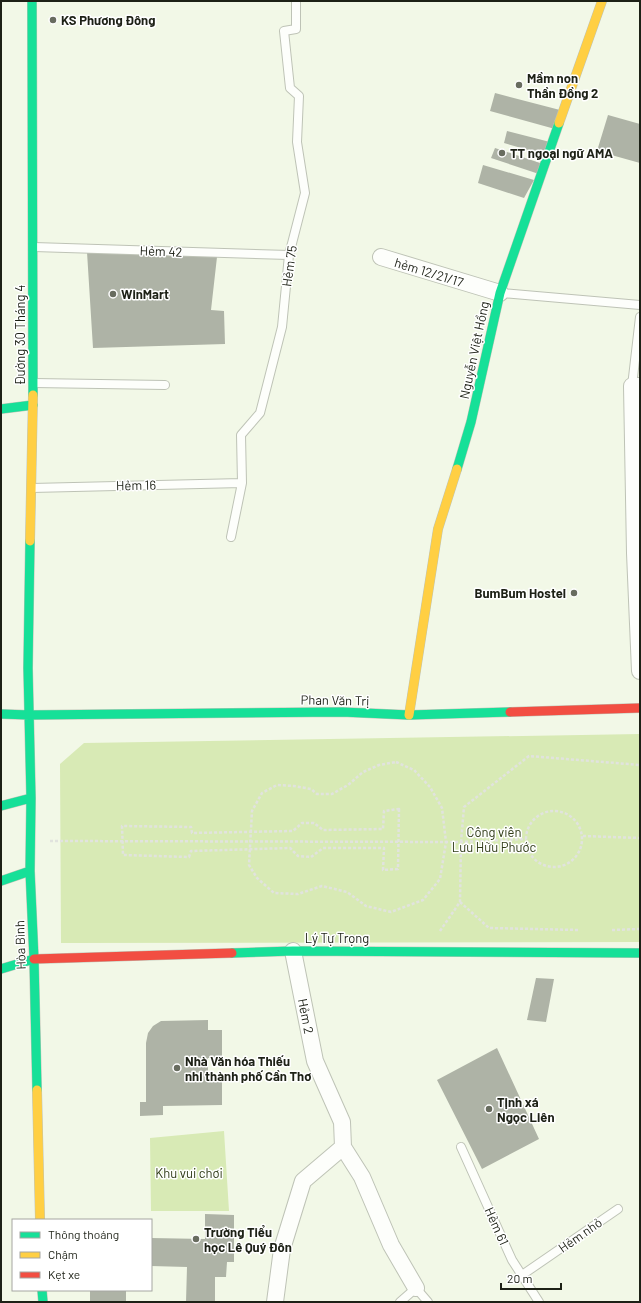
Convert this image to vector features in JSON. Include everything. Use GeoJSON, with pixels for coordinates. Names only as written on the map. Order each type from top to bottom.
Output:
{"type":"FeatureCollection","features":[{"type":"Feature","properties":{"kind":"street","name":"Đường 30 Tháng 4"},"geometry":{"type":"LineString","coordinates":[[28,668],[33,405],[32,1]]}},
{"type":"Feature","properties":{"kind":"street","name":"Nguyễn Việt Hồng"},"geometry":{"type":"LineString","coordinates":[[410,715],[438,529],[471,422],[500,293],[602,1]]}},
{"type":"Feature","properties":{"kind":"street","name":"hẻm 12/21/17"},"geometry":{"type":"LineString","coordinates":[[381,257],[500,293]]}},
{"type":"Feature","properties":{"kind":"street"},"geometry":{"type":"LineString","coordinates":[[636,386],[637,553],[640,671]]}},
{"type":"Feature","properties":{"kind":"street"},"geometry":{"type":"LineString","coordinates":[[1,409],[33,405]]}},
{"type":"Feature","properties":{"kind":"street","name":"Hòa Bình"},"geometry":{"type":"LineString","coordinates":[[28,668],[31,798],[30,871],[34,960],[40,1219]]}},
{"type":"Feature","properties":{"kind":"street","name":"Phan Văn Trị"},"geometry":{"type":"LineString","coordinates":[[1,714],[334,712],[410,715],[640,708]]}},
{"type":"Feature","properties":{"kind":"street"},"geometry":{"type":"LineString","coordinates":[[1,806],[31,798]]}},
{"type":"Feature","properties":{"kind":"street"},"geometry":{"type":"LineString","coordinates":[[1,881],[30,871]]}},
{"type":"Feature","properties":{"kind":"street","name":"Lý Tự Trọng"},"geometry":{"type":"LineString","coordinates":[[1,969],[34,960],[293,951],[640,953]]}},
{"type":"Feature","properties":{"kind":"street","name":"Hẻm 2"},"geometry":{"type":"LineString","coordinates":[[293,951],[315,1061],[342,1122],[343,1147]]}},
{"type":"Feature","properties":{"kind":"street"},"geometry":{"type":"LineString","coordinates":[[275,1302],[282,1249],[303,1181],[343,1147],[362,1177],[391,1245],[416,1288]]}},
{"type":"Feature","properties":{"kind":"street"},"geometry":{"type":"LineString","coordinates":[[42,1291],[43,1302]]}},
{"type":"Feature","properties":{"kind":"lane","name":"Hẻm 75"},"geometry":{"type":"LineString","coordinates":[[231,537],[242,483],[241,435],[260,413],[282,327],[289,255],[305,193],[297,142],[299,96],[290,88],[284,31],[296,29],[296,1]]}},
{"type":"Feature","properties":{"kind":"lane","name":"Hẻm 42"},"geometry":{"type":"LineString","coordinates":[[33,247],[289,255]]}},
{"type":"Feature","properties":{"kind":"lane"},"geometry":{"type":"LineString","coordinates":[[500,293],[640,305]]}},
{"type":"Feature","properties":{"kind":"lane"},"geometry":{"type":"LineString","coordinates":[[636,386],[640,317]]}},
{"type":"Feature","properties":{"kind":"lane"},"geometry":{"type":"LineString","coordinates":[[33,383],[165,385]]}},
{"type":"Feature","properties":{"kind":"lane","name":"Hẻm 16"},"geometry":{"type":"LineString","coordinates":[[31,488],[242,483]]}},
{"type":"Feature","properties":{"kind":"lane","name":"Hẻm 61"},"geometry":{"type":"LineString","coordinates":[[461,1147],[512,1260],[539,1302]]}},
{"type":"Feature","properties":{"kind":"lane","name":"Hẻm nhỏ"},"geometry":{"type":"LineString","coordinates":[[522,1275],[618,1209]]}},
{"type":"Feature","properties":{"kind":"lane"},"geometry":{"type":"LineString","coordinates":[[400,1302],[416,1288],[428,1302]]}},
{"type":"Feature","properties":{"kind":"path"},"geometry":{"type":"LineString","coordinates":[[432,951],[432,942],[460,902],[461,842],[464,807],[529,756],[640,765]]}},
{"type":"Feature","properties":{"kind":"path"},"geometry":{"type":"LineString","coordinates":[[396,762],[414,770],[430,787],[442,808],[446,842],[440,879],[423,900],[391,912],[366,906],[347,892],[322,886],[298,894],[274,893],[257,878],[249,865],[252,832],[252,811],[262,793],[277,785],[311,789],[317,794],[332,794],[348,785],[363,772],[379,765],[396,762]]}},
{"type":"Feature","properties":{"kind":"path"},"geometry":{"type":"LineString","coordinates":[[399,809],[398,869],[383,870],[384,848],[323,848],[311,857],[298,856],[290,848],[191,851],[189,856],[123,855],[122,826],[191,827],[192,833],[252,832],[293,831],[302,823],[314,823],[323,830],[383,829],[384,811],[399,809]]}},
{"type":"Feature","properties":{"kind":"path"},"geometry":{"type":"LineString","coordinates":[[548,811],[563,812],[575,820],[580,827],[583,836],[582,846],[575,858],[564,866],[555,867],[546,866],[535,859],[528,848],[526,839],[532,821],[548,811]]}},
{"type":"Feature","properties":{"kind":"path"},"geometry":{"type":"LineString","coordinates":[[583,836],[640,838]]}},
{"type":"Feature","properties":{"kind":"path"},"geometry":{"type":"LineString","coordinates":[[30,841],[122,840],[250,842],[461,842],[526,839]]}},
{"type":"Feature","properties":{"kind":"path"},"geometry":{"type":"LineString","coordinates":[[460,902],[489,928],[583,930]]}},
{"type":"Feature","properties":{"kind":"path"},"geometry":{"type":"LineString","coordinates":[[606,930],[640,929]]}},
{"type":"Feature","properties":{"kind":"green space","name":"Công viên Lưu Hữu Phước"},"geometry":{"type":"Polygon","coordinates":[[[640,734],[640,942],[61,943],[60,764],[84,743],[640,734]]]}},
{"type":"Feature","properties":{"kind":"green space","name":"Khu vui chơi"},"geometry":{"type":"Polygon","coordinates":[[[224,1131],[229,1211],[151,1211],[150,1138],[224,1131]]]}},
{"type":"Feature","properties":{"kind":"building"},"geometry":{"type":"Polygon","coordinates":[[[495,93],[560,110],[555,129],[490,111],[495,93]]]}},
{"type":"Feature","properties":{"kind":"building"},"geometry":{"type":"Polygon","coordinates":[[[608,115],[640,124],[640,163],[597,151],[608,115]]]}},
{"type":"Feature","properties":{"kind":"building"},"geometry":{"type":"Polygon","coordinates":[[[507,131],[550,142],[546,155],[504,143],[507,131]]]}},
{"type":"Feature","properties":{"kind":"building"},"geometry":{"type":"Polygon","coordinates":[[[495,148],[543,164],[539,174],[491,158],[495,148]]]}},
{"type":"Feature","properties":{"kind":"building"},"geometry":{"type":"Polygon","coordinates":[[[483,165],[534,180],[524,198],[478,183],[483,165]]]}},
{"type":"Feature","properties":{"kind":"building"},"geometry":{"type":"Polygon","coordinates":[[[87,252],[217,257],[211,310],[224,311],[225,344],[93,348],[87,252]]]}},
{"type":"Feature","properties":{"kind":"building"},"geometry":{"type":"Polygon","coordinates":[[[536,978],[554,979],[546,1022],[527,1020],[536,978]]]}},
{"type":"Feature","properties":{"kind":"building","name":"Nhà Văn hóa Thiếu nhi thành phố Cần Thơ"},"geometry":{"type":"Polygon","coordinates":[[[208,1020],[208,1030],[222,1030],[222,1058],[208,1058],[208,1077],[222,1077],[222,1105],[163,1106],[163,1115],[140,1116],[140,1102],[146,1102],[146,1043],[148,1033],[153,1026],[161,1021],[208,1020]]]}},
{"type":"Feature","properties":{"kind":"building","name":"Tịnh xá Ngọc Liên"},"geometry":{"type":"Polygon","coordinates":[[[497,1048],[539,1139],[482,1169],[437,1080],[497,1048]]]}},
{"type":"Feature","properties":{"kind":"building"},"geometry":{"type":"Polygon","coordinates":[[[205,1214],[234,1215],[234,1262],[227,1262],[226,1277],[215,1277],[215,1302],[186,1302],[187,1267],[152,1266],[152,1238],[205,1239],[205,1214]]]}},
{"type":"Feature","properties":{"kind":"building"},"geometry":{"type":"Polygon","coordinates":[[[90,1291],[126,1291],[126,1302],[90,1302],[90,1291]]]}},
{"type":"Feature","properties":{"kind":"traffic: fast"},"geometry":{"type":"LineString","coordinates":[[32,1],[33,395]]}},
{"type":"Feature","properties":{"kind":"traffic: fast"},"geometry":{"type":"LineString","coordinates":[[457,469],[471,422],[500,293],[559,123]]}},
{"type":"Feature","properties":{"kind":"traffic: fast"},"geometry":{"type":"LineString","coordinates":[[1,409],[33,405]]}},
{"type":"Feature","properties":{"kind":"traffic: fast"},"geometry":{"type":"LineString","coordinates":[[30,541],[28,668],[31,798],[30,871],[37,1090]]}},
{"type":"Feature","properties":{"kind":"traffic: fast"},"geometry":{"type":"LineString","coordinates":[[29,715],[342,712],[409,715],[510,712]]}},
{"type":"Feature","properties":{"kind":"traffic: fast"},"geometry":{"type":"LineString","coordinates":[[1,714],[29,715]]}},
{"type":"Feature","properties":{"kind":"traffic: fast"},"geometry":{"type":"LineString","coordinates":[[1,806],[31,798]]}},
{"type":"Feature","properties":{"kind":"traffic: fast"},"geometry":{"type":"LineString","coordinates":[[1,881],[30,871]]}},
{"type":"Feature","properties":{"kind":"traffic: fast"},"geometry":{"type":"LineString","coordinates":[[232,953],[293,951],[640,953]]}},
{"type":"Feature","properties":{"kind":"traffic: fast"},"geometry":{"type":"LineString","coordinates":[[1,969],[34,959]]}},
{"type":"Feature","properties":{"kind":"traffic: fast"},"geometry":{"type":"LineString","coordinates":[[42,1291],[43,1302]]}},
{"type":"Feature","properties":{"kind":"traffic: slow"},"geometry":{"type":"LineString","coordinates":[[559,123],[602,1]]}},
{"type":"Feature","properties":{"kind":"traffic: slow"},"geometry":{"type":"LineString","coordinates":[[30,541],[33,395]]}},
{"type":"Feature","properties":{"kind":"traffic: slow"},"geometry":{"type":"LineString","coordinates":[[409,715],[438,529],[457,469]]}},
{"type":"Feature","properties":{"kind":"traffic: slow"},"geometry":{"type":"LineString","coordinates":[[37,1090],[40,1219]]}},
{"type":"Feature","properties":{"kind":"traffic: jam"},"geometry":{"type":"LineString","coordinates":[[510,712],[640,708]]}},
{"type":"Feature","properties":{"kind":"traffic: jam"},"geometry":{"type":"LineString","coordinates":[[34,959],[232,953]]}},
{"type":"Feature","properties":{"kind":"place","name":"KS Phương Đông"},"geometry":{"type":"Point","coordinates":[53,20]}},
{"type":"Feature","properties":{"kind":"place","name":"Mầm non Thần Đồng 2"},"geometry":{"type":"Point","coordinates":[519,85]}},
{"type":"Feature","properties":{"kind":"place","name":"TT ngoại ngữ AMA"},"geometry":{"type":"Point","coordinates":[502,153]}},
{"type":"Feature","properties":{"kind":"place","name":"WinMart"},"geometry":{"type":"Point","coordinates":[113,294]}},
{"type":"Feature","properties":{"kind":"place","name":"BumBum Hostel"},"geometry":{"type":"Point","coordinates":[574,593]}},
{"type":"Feature","properties":{"kind":"place","name":"Nhà Văn hóa Thiếu nhi thành phố Cần Thơ"},"geometry":{"type":"Point","coordinates":[177,1068]}},
{"type":"Feature","properties":{"kind":"place","name":"Tịnh xá Ngọc Liên"},"geometry":{"type":"Point","coordinates":[489,1109]}},
{"type":"Feature","properties":{"kind":"place","name":"Trường Tiểu học Lê Quý Đôn"},"geometry":{"type":"Point","coordinates":[196,1239]}}]}
